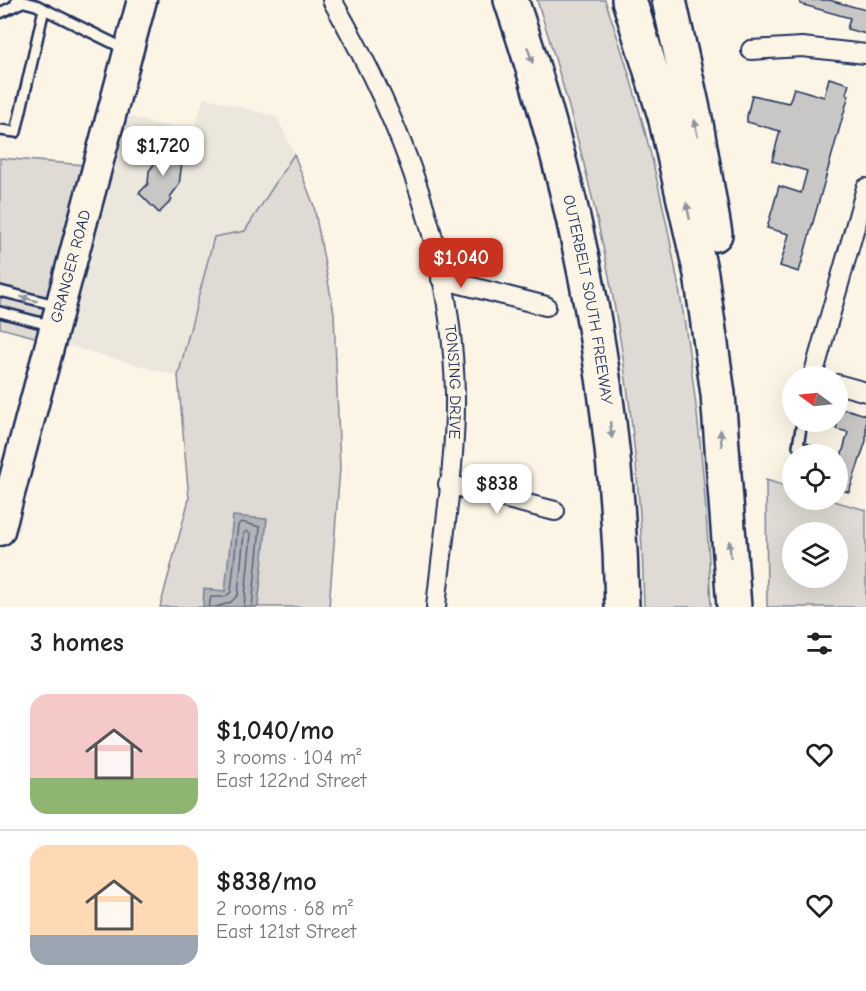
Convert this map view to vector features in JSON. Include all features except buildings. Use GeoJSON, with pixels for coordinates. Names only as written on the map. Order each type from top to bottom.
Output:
{"type":"FeatureCollection","features":[{"type":"Feature","properties":{"kind":"highway","name":"OUTERBELT SOUTH FREEWAY"},"geometry":{"type":"LineString","coordinates":[[511,0],[549,118],[572,202],[590,288],[607,396],[616,480],[622,607]]}},
{"type":"Feature","properties":{"kind":"highway"},"geometry":{"type":"LineString","coordinates":[[629,0],[647,56],[687,203],[701,274],[718,393],[734,607]]}},
{"type":"Feature","properties":{"kind":"highway"},"geometry":{"type":"LineString","coordinates":[[669,0],[695,118],[727,306],[718,393]]}},
{"type":"Feature","properties":{"kind":"main road","name":"GRANGER ROAD"},"geometry":{"type":"LineString","coordinates":[[0,531],[142,0]]}},
{"type":"Feature","properties":{"kind":"street","name":"TONSING DRIVE"},"geometry":{"type":"LineString","coordinates":[[332,0],[361,51],[396,124],[424,200],[452,341],[455,395],[436,607]]}},
{"type":"Feature","properties":{"kind":"street"},"geometry":{"type":"LineString","coordinates":[[751,50],[802,47],[866,54]]}},
{"type":"Feature","properties":{"kind":"street"},"geometry":{"type":"LineString","coordinates":[[816,366],[866,188]]}},
{"type":"Feature","properties":{"kind":"street"},"geometry":{"type":"LineString","coordinates":[[441,279],[546,306]]}},
{"type":"Feature","properties":{"kind":"street"},"geometry":{"type":"LineString","coordinates":[[848,387],[866,392]]}},
{"type":"Feature","properties":{"kind":"street"},"geometry":{"type":"LineString","coordinates":[[448,484],[555,511]]}},
{"type":"Feature","properties":{"kind":"lane"},"geometry":{"type":"LineString","coordinates":[[0,13],[19,1],[33,2],[129,51]]}},
{"type":"Feature","properties":{"kind":"lane"},"geometry":{"type":"LineString","coordinates":[[0,130],[16,132],[44,9]]}},
{"type":"Feature","properties":{"kind":"lane"},"geometry":{"type":"LineString","coordinates":[[0,291],[56,316]]}},
{"type":"Feature","properties":{"kind":"lane"},"geometry":{"type":"LineString","coordinates":[[0,312],[56,316]]}},
{"type":"Feature","properties":{"kind":"shaded area"},"geometry":{"type":"Polygon","coordinates":[[[537,0],[605,0],[629,74],[667,223],[681,299],[701,453],[711,607],[644,607],[635,450],[626,374],[613,299],[581,150],[537,0]]]}},
{"type":"Feature","properties":{"kind":"shaded area"},"geometry":{"type":"Polygon","coordinates":[[[204,97],[277,117],[294,154],[245,231],[214,237],[178,376],[50,341],[112,112],[193,133],[204,97]]]}},
{"type":"Feature","properties":{"kind":"shaded area"},"geometry":{"type":"Polygon","coordinates":[[[294,154],[314,206],[334,313],[340,468],[329,607],[160,607],[189,499],[178,376],[214,237],[245,231],[294,154]]]}},
{"type":"Feature","properties":{"kind":"shaded area"},"geometry":{"type":"Polygon","coordinates":[[[0,158],[97,166],[50,341],[0,328],[0,158]]]}},
{"type":"Feature","properties":{"kind":"shaded area"},"geometry":{"type":"Polygon","coordinates":[[[766,480],[782,485],[782,510],[848,510],[848,505],[866,510],[866,607],[767,607],[766,480]]]}},
{"type":"Feature","properties":{"kind":"water"},"geometry":{"type":"Polygon","coordinates":[[[233,516],[267,519],[258,607],[203,607],[204,589],[225,591],[233,516]]]}}]}
